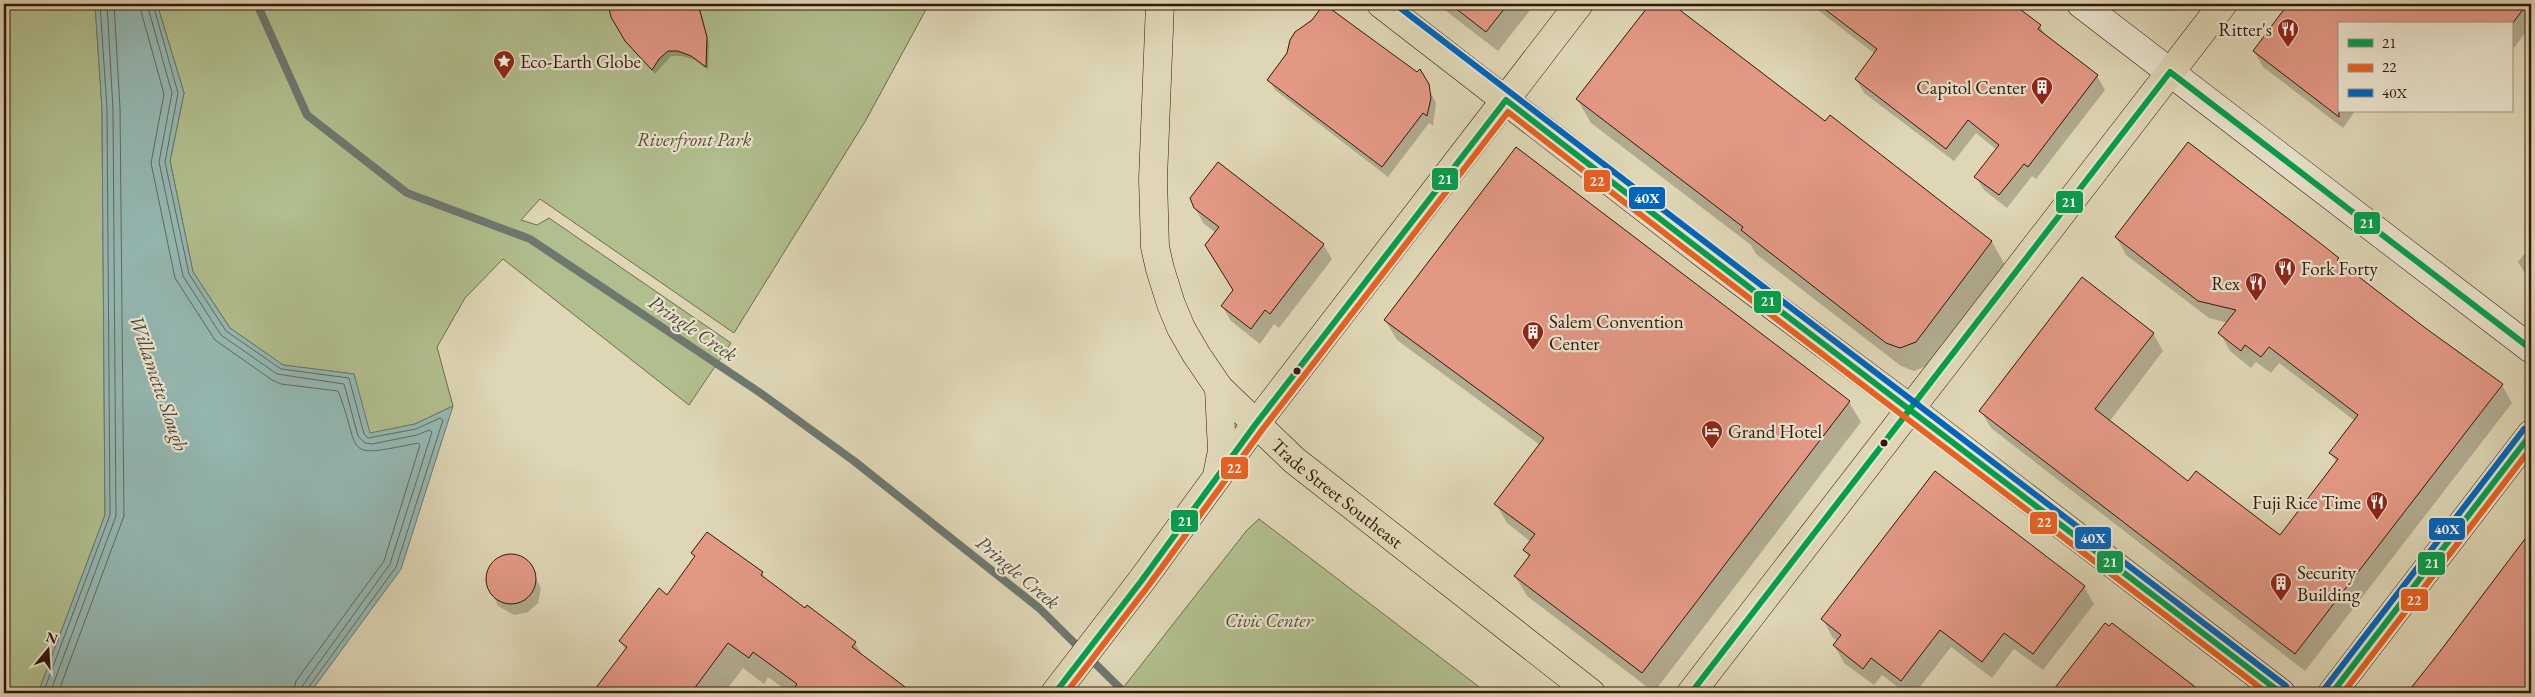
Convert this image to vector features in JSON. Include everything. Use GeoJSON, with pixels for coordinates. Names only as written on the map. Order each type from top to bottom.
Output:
{"type":"FeatureCollection","features":[{"type":"Feature","properties":{"kind":"main road","name":"Trade Street Southeast"},"geometry":{"type":"LineString","coordinates":[[1160,4],[1153,179],[1155,247],[1160,269],[1181,328],[1219,388],[1294,460],[1591,693]]}},
{"type":"Feature","properties":{"kind":"main road"},"geometry":{"type":"LineString","coordinates":[[1381,4],[1720,266],[1911,409],[2281,693]]}},
{"type":"Feature","properties":{"kind":"main road"},"geometry":{"type":"LineString","coordinates":[[1055,693],[1142,580],[1255,424],[1579,4]]}},
{"type":"Feature","properties":{"kind":"main road"},"geometry":{"type":"LineString","coordinates":[[2081,4],[2531,349]]}},
{"type":"Feature","properties":{"kind":"main road"},"geometry":{"type":"LineString","coordinates":[[1692,693],[2223,4]]}},
{"type":"Feature","properties":{"kind":"main road"},"geometry":{"type":"LineString","coordinates":[[1217,477],[1222,451],[1219,388]]}},
{"type":"Feature","properties":{"kind":"main road"},"geometry":{"type":"LineString","coordinates":[[2332,693],[2531,434]]}},
{"type":"Feature","properties":{"kind":"green space"},"geometry":{"type":"Polygon","coordinates":[[[4,4],[95,4],[102,109],[105,515],[38,693],[4,693],[4,4]]]}},
{"type":"Feature","properties":{"kind":"green space","name":"Riverfront Park"},"geometry":{"type":"Polygon","coordinates":[[[157,4],[929,4],[866,120],[734,333],[540,199],[521,220],[537,225],[549,218],[731,343],[689,405],[503,259],[465,298],[437,347],[453,406],[415,424],[369,434],[354,374],[283,365],[230,328],[193,272],[170,161],[184,93],[157,4]]]}},
{"type":"Feature","properties":{"kind":"green space","name":"Civic Center"},"geometry":{"type":"Polygon","coordinates":[[[1259,519],[1487,693],[1438,693],[1433,690],[1430,693],[1119,693],[1247,530],[1259,519]]]}},
{"type":"Feature","properties":{"kind":"water","name":"Willamette Slough"},"geometry":{"type":"Polygon","coordinates":[[[95,4],[157,4],[184,93],[170,161],[193,272],[230,328],[283,365],[354,374],[370,433],[415,424],[453,406],[401,569],[310,693],[38,693],[105,515],[102,109],[95,4]]]}},
{"type":"Feature","properties":{"kind":"building"},"geometry":{"type":"Polygon","coordinates":[[[608,4],[698,4],[707,37],[706,67],[691,56],[678,51],[668,51],[659,59],[652,70],[625,41],[611,17],[608,4]]]}},
{"type":"Feature","properties":{"kind":"building"},"geometry":{"type":"Polygon","coordinates":[[[1324,4],[1417,72],[1420,69],[1429,84],[1431,98],[1427,116],[1423,113],[1382,167],[1267,80],[1287,53],[1290,40],[1295,32],[1312,20],[1324,4]]]}},
{"type":"Feature","properties":{"kind":"building"},"geometry":{"type":"Polygon","coordinates":[[[1450,4],[1508,4],[1486,32],[1450,4]]]}},
{"type":"Feature","properties":{"kind":"building"},"geometry":{"type":"Polygon","coordinates":[[[1650,4],[1672,4],[1825,121],[1830,115],[1992,241],[1916,342],[1900,348],[1886,343],[1741,230],[1743,227],[1576,99],[1650,4]]]}},
{"type":"Feature","properties":{"kind":"building"},"geometry":{"type":"Polygon","coordinates":[[[1818,4],[2013,4],[2041,25],[2038,29],[2098,75],[2028,167],[2024,164],[1999,195],[1974,177],[1999,145],[1968,120],[1946,149],[1855,79],[1877,49],[1818,4]]]}},
{"type":"Feature","properties":{"kind":"building"},"geometry":{"type":"Polygon","coordinates":[[[2288,4],[2527,4],[2512,24],[2512,22],[2338,22],[2339,117],[2253,51],[2288,4]]]}},
{"type":"Feature","properties":{"kind":"building"},"geometry":{"type":"Polygon","coordinates":[[[2188,142],[2320,243],[2339,258],[2337,260],[2424,327],[2503,384],[2295,654],[1979,411],[2082,277],[2154,333],[2095,409],[2188,481],[2196,471],[2280,535],[2338,459],[2329,453],[2358,415],[2269,347],[2261,357],[2245,345],[2241,351],[2218,333],[2236,310],[2198,301],[2115,237],[2188,142]]]}},
{"type":"Feature","properties":{"kind":"building"},"geometry":{"type":"Polygon","coordinates":[[[1516,147],[1850,401],[1642,673],[1514,576],[1530,555],[1523,550],[1535,534],[1494,504],[1544,438],[1384,320],[1516,147]]]}},
{"type":"Feature","properties":{"kind":"building"},"geometry":{"type":"Polygon","coordinates":[[[1218,162],[1324,244],[1270,314],[1265,310],[1251,329],[1221,306],[1233,290],[1205,245],[1219,227],[1194,208],[1190,198],[1218,162]]]}},
{"type":"Feature","properties":{"kind":"building"},"geometry":{"type":"Polygon","coordinates":[[[1935,471],[2085,586],[2033,654],[2004,633],[1982,662],[1940,630],[1901,681],[1871,658],[1863,669],[1833,645],[1841,635],[1821,619],[1935,471]]]}},
{"type":"Feature","properties":{"kind":"building"},"geometry":{"type":"Polygon","coordinates":[[[2531,531],[2531,693],[2407,693],[2438,654],[2531,531]]]}},
{"type":"Feature","properties":{"kind":"building"},"geometry":{"type":"Polygon","coordinates":[[[707,532],[763,572],[761,575],[805,608],[807,605],[856,642],[852,647],[913,693],[791,693],[797,684],[753,652],[749,658],[728,643],[691,693],[592,693],[627,647],[619,641],[659,588],[667,595],[695,556],[691,553],[707,532]]]}},
{"type":"Feature","properties":{"kind":"building"},"geometry":{"type":"Polygon","coordinates":[[[511,554],[529,561],[536,579],[529,597],[511,604],[493,597],[486,579],[493,561],[511,554]]]}},
{"type":"Feature","properties":{"kind":"building"},"geometry":{"type":"Polygon","coordinates":[[[2105,623],[2109,626],[2112,623],[2203,693],[2051,693],[2105,623]]]}},
{"type":"Feature","properties":{"kind":"waterway","name":"Pringle Creek"},"geometry":{"type":"LineString","coordinates":[[257,4],[307,115],[407,193],[530,239],[759,392],[854,461],[1039,608],[1125,693]]}},
{"type":"Feature","properties":{"kind":"transit line","name":"40X"},"geometry":{"type":"LineString","coordinates":[[1395,4],[2286,686]]}},
{"type":"Feature","properties":{"kind":"transit line","name":"21"},"geometry":{"type":"LineString","coordinates":[[1691,693],[2170,72],[2531,349]]}},
{"type":"Feature","properties":{"kind":"transit line","name":"21"},"geometry":{"type":"LineString","coordinates":[[1055,693],[1142,580],[1255,425],[1506,100],[2281,693]]}},
{"type":"Feature","properties":{"kind":"transit line","name":"22"},"geometry":{"type":"LineString","coordinates":[[1066,693],[1149,585],[1262,430],[1508,112],[2267,693]]}},
{"type":"Feature","properties":{"kind":"transit line","name":"40X"},"geometry":{"type":"LineString","coordinates":[[2325,688],[2524,429]]}},
{"type":"Feature","properties":{"kind":"transit line","name":"21"},"geometry":{"type":"LineString","coordinates":[[2332,693],[2531,434]]}},
{"type":"Feature","properties":{"kind":"transit line","name":"22"},"geometry":{"type":"LineString","coordinates":[[2343,693],[2531,448]]}},
{"type":"Feature","properties":{"kind":"place","name":"Ritter's"},"geometry":{"type":"Point","coordinates":[2288,48]}},
{"type":"Feature","properties":{"kind":"place","name":"Eco-Earth Globe"},"geometry":{"type":"Point","coordinates":[504,80]}},
{"type":"Feature","properties":{"kind":"place","name":"Capitol Center"},"geometry":{"type":"Point","coordinates":[2042,106]}},
{"type":"Feature","properties":{"kind":"place","name":"Fork Forty"},"geometry":{"type":"Point","coordinates":[2285,287]}},
{"type":"Feature","properties":{"kind":"place","name":"Rex"},"geometry":{"type":"Point","coordinates":[2256,302]}},
{"type":"Feature","properties":{"kind":"place","name":"Salem Convention Center"},"geometry":{"type":"Point","coordinates":[1533,351]}},
{"type":"Feature","properties":{"kind":"place","name":"Grand Hotel"},"geometry":{"type":"Point","coordinates":[1712,450]}},
{"type":"Feature","properties":{"kind":"place","name":"Fuji Rice Time"},"geometry":{"type":"Point","coordinates":[2377,521]}},
{"type":"Feature","properties":{"kind":"place","name":"Security Building"},"geometry":{"type":"Point","coordinates":[2281,602]}}]}
